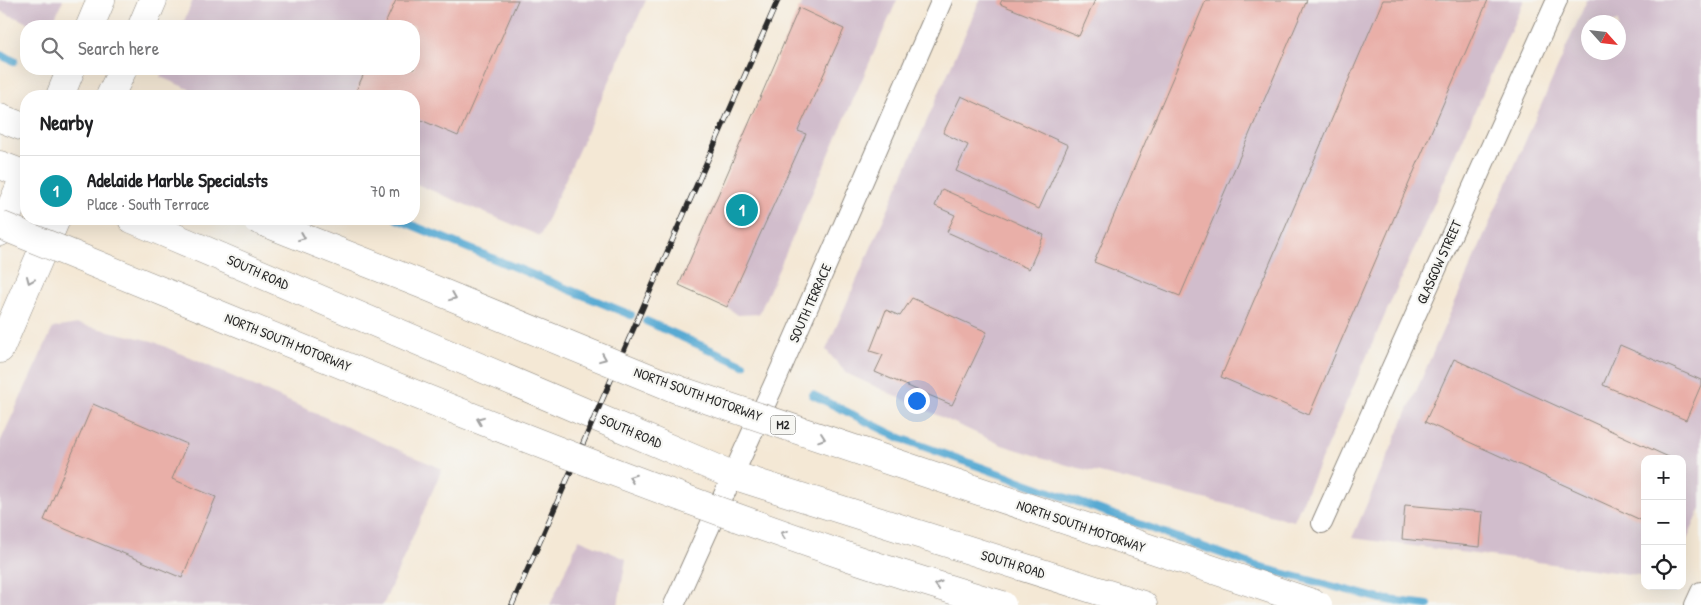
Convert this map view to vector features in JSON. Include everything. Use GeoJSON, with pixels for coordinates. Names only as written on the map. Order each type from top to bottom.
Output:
{"type":"FeatureCollection","features":[{"type":"Feature","properties":{"kind":"main road"},"geometry":{"type":"LineString","coordinates":[[93,20],[101,0]]}},
{"type":"Feature","properties":{"kind":"main road"},"geometry":{"type":"LineString","coordinates":[[145,20],[153,0]]}},
{"type":"Feature","properties":{"kind":"main road"},"geometry":{"type":"LineString","coordinates":[[62,90],[69,75]]}},
{"type":"Feature","properties":{"kind":"main road"},"geometry":{"type":"LineString","coordinates":[[113,90],[120,75]]}},
{"type":"Feature","properties":{"kind":"main road"},"geometry":{"type":"LineString","coordinates":[[132,90],[134,75]]}},
{"type":"Feature","properties":{"kind":"main road"},"geometry":{"type":"LineString","coordinates":[[0,118],[20,126]]}},
{"type":"Feature","properties":{"kind":"main road"},"geometry":{"type":"LineString","coordinates":[[0,165],[20,172]]}},
{"type":"Feature","properties":{"kind":"main road"},"geometry":{"type":"LineString","coordinates":[[0,232],[20,187]]}},
{"type":"Feature","properties":{"kind":"main road","name":"NORTH SOUTH MOTORWAY"},"geometry":{"type":"LineString","coordinates":[[0,225],[510,432],[854,559],[1002,605]]}},
{"type":"Feature","properties":{"kind":"main road"},"geometry":{"type":"LineString","coordinates":[[0,348],[53,225]]}},
{"type":"Feature","properties":{"kind":"main road","name":"SOUTH ROAD"},"geometry":{"type":"LineString","coordinates":[[151,225],[403,336],[732,475],[1143,605]]}},
{"type":"Feature","properties":{"kind":"main road","name":"NORTH SOUTH MOTORWAY"},"geometry":{"type":"LineString","coordinates":[[271,225],[679,390],[1318,605]]}},
{"type":"Feature","properties":{"kind":"street","name":"SOUTH TERRACE"},"geometry":{"type":"LineString","coordinates":[[674,605],[776,380],[942,0]]}},
{"type":"Feature","properties":{"kind":"street","name":"GLASGOW STREET"},"geometry":{"type":"LineString","coordinates":[[1322,523],[1556,0]]}},
{"type":"Feature","properties":{"kind":"street"},"geometry":{"type":"LineString","coordinates":[[1695,605],[1701,592]]}},
{"type":"Feature","properties":{"kind":"shaded area"},"geometry":{"type":"Polygon","coordinates":[[[0,0],[63,0],[54,20],[22,20],[0,11],[0,0]]]}},
{"type":"Feature","properties":{"kind":"shaded area"},"geometry":{"type":"Polygon","coordinates":[[[193,0],[646,0],[540,236],[420,186],[420,90],[191,90],[160,77],[161,75],[420,75],[420,20],[185,20],[193,0]]]}},
{"type":"Feature","properties":{"kind":"shaded area"},"geometry":{"type":"Polygon","coordinates":[[[804,0],[897,0],[759,314],[738,315],[727,307],[679,285],[804,0]]]}},
{"type":"Feature","properties":{"kind":"shaded area"},"geometry":{"type":"Polygon","coordinates":[[[980,0],[1524,0],[1294,521],[1067,465],[1002,445],[846,373],[826,350],[980,0]]]}},
{"type":"Feature","properties":{"kind":"shaded area"},"geometry":{"type":"Polygon","coordinates":[[[1587,0],[1701,0],[1701,508],[1686,542],[1686,455],[1641,455],[1641,575],[1352,538],[1587,0]]]}},
{"type":"Feature","properties":{"kind":"shaded area"},"geometry":{"type":"Polygon","coordinates":[[[78,324],[152,341],[442,469],[383,605],[0,605],[0,442],[53,328],[78,324]]]}},
{"type":"Feature","properties":{"kind":"shaded area"},"geometry":{"type":"Polygon","coordinates":[[[579,539],[626,559],[618,605],[550,605],[579,539]]]}},
{"type":"Feature","properties":{"kind":"building"},"geometry":{"type":"Polygon","coordinates":[[[396,0],[518,0],[458,136],[420,120],[420,90],[356,90],[363,75],[420,75],[420,20],[387,20],[396,0]]]}},
{"type":"Feature","properties":{"kind":"building"},"geometry":{"type":"Polygon","coordinates":[[[1002,0],[1095,0],[1079,36],[1000,4],[1002,0]]]}},
{"type":"Feature","properties":{"kind":"building"},"geometry":{"type":"Polygon","coordinates":[[[1206,0],[1307,0],[1180,296],[1094,262],[1206,0]]]}},
{"type":"Feature","properties":{"kind":"building"},"geometry":{"type":"Polygon","coordinates":[[[1383,0],[1488,0],[1309,415],[1221,377],[1383,0]]]}},
{"type":"Feature","properties":{"kind":"building"},"geometry":{"type":"Polygon","coordinates":[[[799,8],[844,29],[798,131],[806,134],[727,307],[679,285],[799,8]]]}},
{"type":"Feature","properties":{"kind":"building"},"geometry":{"type":"Polygon","coordinates":[[[961,96],[1068,145],[1039,209],[956,171],[968,145],[943,133],[961,96]]]}},
{"type":"Feature","properties":{"kind":"building"},"geometry":{"type":"Polygon","coordinates":[[[942,189],[1044,235],[1029,269],[947,232],[955,215],[935,206],[942,189]]]}},
{"type":"Feature","properties":{"kind":"building"},"geometry":{"type":"Polygon","coordinates":[[[912,298],[987,332],[952,405],[875,372],[883,355],[870,351],[886,310],[900,316],[912,298]]]}},
{"type":"Feature","properties":{"kind":"building"},"geometry":{"type":"Polygon","coordinates":[[[1620,345],[1701,380],[1701,385],[1686,420],[1603,385],[1620,345]]]}},
{"type":"Feature","properties":{"kind":"building"},"geometry":{"type":"Polygon","coordinates":[[[1454,359],[1664,455],[1641,455],[1641,520],[1425,422],[1454,359]]]}},
{"type":"Feature","properties":{"kind":"building"},"geometry":{"type":"Polygon","coordinates":[[[93,404],[187,444],[172,479],[216,497],[182,578],[44,520],[93,404]]]}},
{"type":"Feature","properties":{"kind":"building"},"geometry":{"type":"Polygon","coordinates":[[[1405,505],[1483,512],[1480,547],[1402,539],[1405,505]]]}},
{"type":"Feature","properties":{"kind":"waterway"},"geometry":{"type":"LineString","coordinates":[[0,55],[14,61]]}},
{"type":"Feature","properties":{"kind":"waterway"},"geometry":{"type":"LineString","coordinates":[[412,225],[631,315]]}},
{"type":"Feature","properties":{"kind":"waterway"},"geometry":{"type":"LineString","coordinates":[[646,321],[744,365]]}},
{"type":"Feature","properties":{"kind":"waterway"},"geometry":{"type":"LineString","coordinates":[[813,395],[900,438],[1259,567],[1381,599],[1428,605]]}},
{"type":"Feature","properties":{"kind":"railway"},"geometry":{"type":"LineString","coordinates":[[512,605],[778,0]]}},
{"type":"Feature","properties":{"kind":"place","name":"Adelaide Marble Specialsts"},"geometry":{"type":"Point","coordinates":[742,210]}}]}
